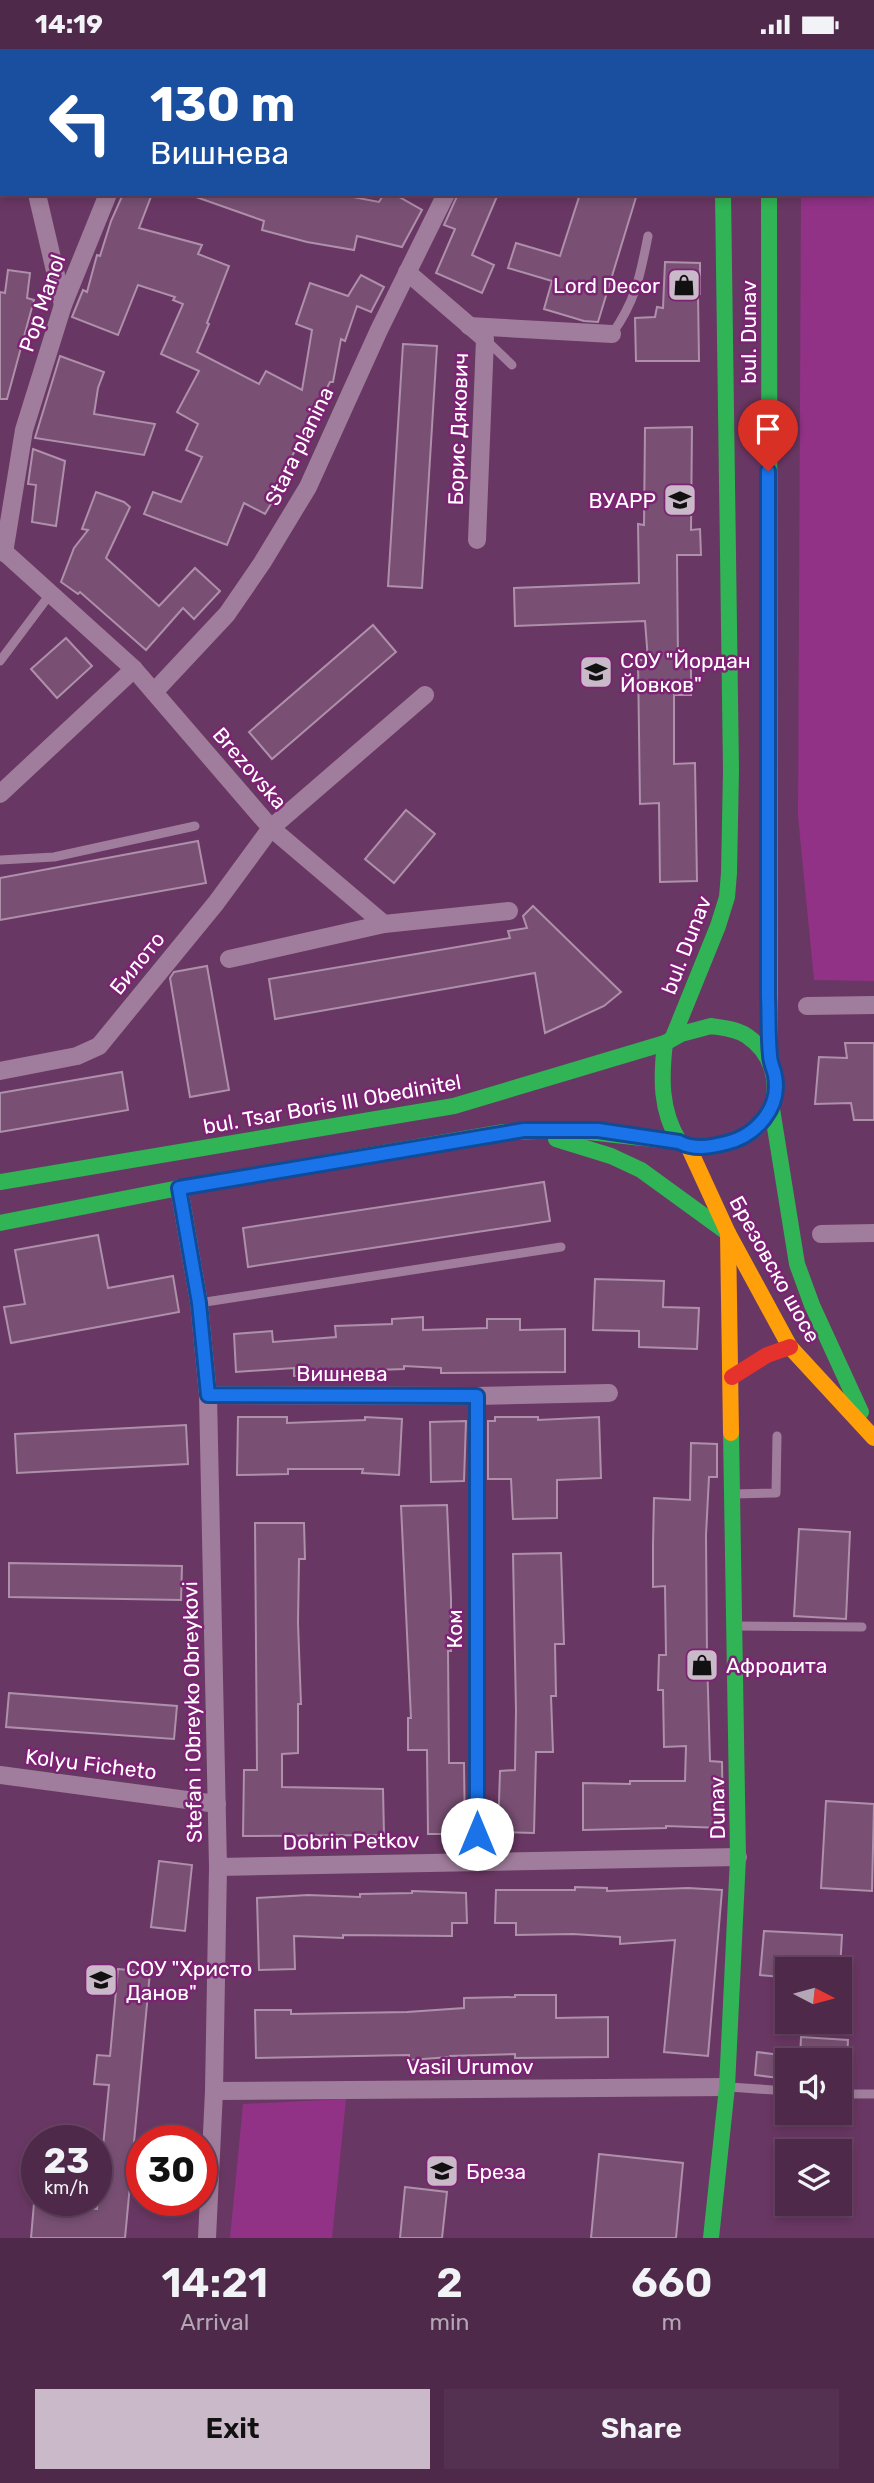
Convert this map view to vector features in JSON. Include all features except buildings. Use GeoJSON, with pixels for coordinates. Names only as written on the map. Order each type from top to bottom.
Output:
{"type":"FeatureCollection","features":[{"type":"Feature","properties":{"kind":"main road","name":"bul. Dunav"},"geometry":{"type":"LineString","coordinates":[[669,1040],[718,926],[727,897],[729,873],[731,770],[723,196]]}},
{"type":"Feature","properties":{"kind":"main road","name":"bul. Dunav"},"geometry":{"type":"LineString","coordinates":[[769,196],[770,1058]]}},
{"type":"Feature","properties":{"kind":"main road"},"geometry":{"type":"LineString","coordinates":[[0,1223],[179,1188],[524,1130],[598,1130],[684,1144],[709,1147],[745,1136],[760,1124],[772,1109],[776,1077],[770,1058],[747,1036],[711,1026],[689,1029],[669,1040],[662,1087],[664,1109],[684,1144]]}},
{"type":"Feature","properties":{"kind":"main road","name":"bul. Tsar Boris III Obedinitel"},"geometry":{"type":"LineString","coordinates":[[0,1182],[454,1106],[669,1040]]}},
{"type":"Feature","properties":{"kind":"main road","name":"Брезовско шосе"},"geometry":{"type":"LineString","coordinates":[[772,1109],[797,1264],[812,1305],[871,1431]]}},
{"type":"Feature","properties":{"kind":"main road"},"geometry":{"type":"LineString","coordinates":[[524,1130],[611,1156],[641,1170],[728,1233]]}},
{"type":"Feature","properties":{"kind":"main road","name":"Брезовско шосе"},"geometry":{"type":"LineString","coordinates":[[684,1144],[728,1233],[790,1347],[871,1431]]}},
{"type":"Feature","properties":{"kind":"main road","name":"Dunav"},"geometry":{"type":"LineString","coordinates":[[711,2238],[727,2087],[738,1857],[728,1233]]}},
{"type":"Feature","properties":{"kind":"main road"},"geometry":{"type":"LineString","coordinates":[[732,1377],[759,1357],[790,1347]]}},
{"type":"Feature","properties":{"kind":"street"},"geometry":{"type":"LineString","coordinates":[[37,196],[63,305]]}},
{"type":"Feature","properties":{"kind":"street","name":"Pop Manol"},"geometry":{"type":"LineString","coordinates":[[2,550],[24,430],[63,305],[107,196]]}},
{"type":"Feature","properties":{"kind":"street","name":"Stara planina"},"geometry":{"type":"LineString","coordinates":[[154,692],[227,614],[308,487],[445,196]]}},
{"type":"Feature","properties":{"kind":"street","name":"Борис Дякович"},"geometry":{"type":"LineString","coordinates":[[407,272],[485,339],[477,540]]}},
{"type":"Feature","properties":{"kind":"street"},"geometry":{"type":"LineString","coordinates":[[469,326],[612,334]]}},
{"type":"Feature","properties":{"kind":"street","name":"Brezovska"},"geometry":{"type":"LineString","coordinates":[[2,550],[134,669],[271,828],[384,924]]}},
{"type":"Feature","properties":{"kind":"street"},"geometry":{"type":"LineString","coordinates":[[0,794],[134,669]]}},
{"type":"Feature","properties":{"kind":"street"},"geometry":{"type":"LineString","coordinates":[[271,828],[425,695]]}},
{"type":"Feature","properties":{"kind":"street","name":"Билото"},"geometry":{"type":"LineString","coordinates":[[0,1072],[76,1056],[99,1046],[216,902],[271,828]]}},
{"type":"Feature","properties":{"kind":"street"},"geometry":{"type":"LineString","coordinates":[[229,959],[384,924],[509,911]]}},
{"type":"Feature","properties":{"kind":"street"},"geometry":{"type":"LineString","coordinates":[[807,1006],[874,1005]]}},
{"type":"Feature","properties":{"kind":"street","name":"Stefan i Obreyko Obreykovi"},"geometry":{"type":"LineString","coordinates":[[179,1188],[199,1303],[208,1395],[218,1867],[214,2091],[207,2238]]}},
{"type":"Feature","properties":{"kind":"street"},"geometry":{"type":"LineString","coordinates":[[821,1234],[874,1233]]}},
{"type":"Feature","properties":{"kind":"street","name":"Вишнева"},"geometry":{"type":"LineString","coordinates":[[208,1395],[477,1396],[609,1393]]}},
{"type":"Feature","properties":{"kind":"street","name":"Ком"},"geometry":{"type":"LineString","coordinates":[[477,1396],[477,1861]]}},
{"type":"Feature","properties":{"kind":"street","name":"Kolyu Ficheto"},"geometry":{"type":"LineString","coordinates":[[0,1775],[217,1804]]}},
{"type":"Feature","properties":{"kind":"street","name":"Dobrin Petkov"},"geometry":{"type":"LineString","coordinates":[[218,1867],[738,1857]]}},
{"type":"Feature","properties":{"kind":"street","name":"Vasil Urumov"},"geometry":{"type":"LineString","coordinates":[[214,2091],[727,2087]]}},
{"type":"Feature","properties":{"kind":"lane"},"geometry":{"type":"LineString","coordinates":[[612,334],[625,316],[637,290],[648,236]]}},
{"type":"Feature","properties":{"kind":"lane"},"geometry":{"type":"LineString","coordinates":[[485,339],[512,365]]}},
{"type":"Feature","properties":{"kind":"lane"},"geometry":{"type":"LineString","coordinates":[[0,661],[51,593]]}},
{"type":"Feature","properties":{"kind":"lane"},"geometry":{"type":"LineString","coordinates":[[0,860],[54,857],[195,826]]}},
{"type":"Feature","properties":{"kind":"lane"},"geometry":{"type":"LineString","coordinates":[[199,1303],[561,1247]]}},
{"type":"Feature","properties":{"kind":"lane"},"geometry":{"type":"LineString","coordinates":[[733,1494],[776,1493],[777,1436]]}},
{"type":"Feature","properties":{"kind":"lane"},"geometry":{"type":"LineString","coordinates":[[736,1626],[862,1627]]}},
{"type":"Feature","properties":{"kind":"lane"},"geometry":{"type":"LineString","coordinates":[[727,2087],[775,2090]]}},
{"type":"Feature","properties":{"kind":"lane"},"geometry":{"type":"LineString","coordinates":[[852,2094],[874,2094]]}},
{"type":"Feature","properties":{"kind":"shaded area"},"geometry":{"type":"Polygon","coordinates":[[[801,196],[874,196],[874,981],[814,980],[798,816],[801,196]]]}},
{"type":"Feature","properties":{"kind":"shaded area"},"geometry":{"type":"Polygon","coordinates":[[[346,2099],[332,2238],[230,2238],[243,2104],[346,2099]]]}},
{"type":"Feature","properties":{"kind":"traffic: fast"},"geometry":{"type":"LineString","coordinates":[[673,1037],[718,926],[727,897],[729,873],[731,770],[723,196]]}},
{"type":"Feature","properties":{"kind":"traffic: fast"},"geometry":{"type":"LineString","coordinates":[[769,196],[770,1058]]}},
{"type":"Feature","properties":{"kind":"traffic: fast"},"geometry":{"type":"LineString","coordinates":[[711,1026],[739,1032],[757,1045],[771,1066],[775,1091],[767,1115],[750,1133],[715,1146],[692,1147],[679,1141],[668,1117],[663,1093],[665,1043],[681,1034],[711,1026]]}},
{"type":"Feature","properties":{"kind":"traffic: fast"},"geometry":{"type":"LineString","coordinates":[[0,1182],[454,1106],[665,1043]]}},
{"type":"Feature","properties":{"kind":"traffic: fast"},"geometry":{"type":"LineString","coordinates":[[772,1109],[797,1264],[812,1305],[861,1412]]}},
{"type":"Feature","properties":{"kind":"traffic: fast"},"geometry":{"type":"LineString","coordinates":[[0,1223],[179,1188],[504,1132],[570,1130],[679,1142]]}},
{"type":"Feature","properties":{"kind":"traffic: fast"},"geometry":{"type":"LineString","coordinates":[[556,1139],[611,1156],[641,1170],[725,1231]]}},
{"type":"Feature","properties":{"kind":"traffic: fast"},"geometry":{"type":"LineString","coordinates":[[711,2238],[727,2087],[738,1857],[731,1433]]}},
{"type":"Feature","properties":{"kind":"traffic: slow"},"geometry":{"type":"LineString","coordinates":[[688,1146],[728,1233],[790,1347],[874,1438]]}},
{"type":"Feature","properties":{"kind":"traffic: slow"},"geometry":{"type":"LineString","coordinates":[[728,1233],[731,1433]]}},
{"type":"Feature","properties":{"kind":"traffic: jam"},"geometry":{"type":"LineString","coordinates":[[732,1377],[767,1355],[790,1347]]}},
{"type":"Feature","properties":{"kind":"place","name":"Lord Decor"},"geometry":{"type":"Point","coordinates":[684,285]}},
{"type":"Feature","properties":{"kind":"place","name":"ВУАРР"},"geometry":{"type":"Point","coordinates":[680,500]}},
{"type":"Feature","properties":{"kind":"place","name":"СОУ \"Йордан Йовков\""},"geometry":{"type":"Point","coordinates":[596,672]}},
{"type":"Feature","properties":{"kind":"place","name":"Афродита"},"geometry":{"type":"Point","coordinates":[702,1665]}},
{"type":"Feature","properties":{"kind":"place","name":"СОУ \"Христо Данов\""},"geometry":{"type":"Point","coordinates":[101,1980]}},
{"type":"Feature","properties":{"kind":"place","name":"Бреза"},"geometry":{"type":"Point","coordinates":[442,2171]}},
{"type":"Feature","properties":{"kind":"route"},"geometry":{"type":"LineString","coordinates":[[477,1834],[477,1396],[208,1395],[199,1303],[179,1188],[504,1132],[598,1130],[679,1142],[688,1146],[709,1147],[745,1136],[760,1124],[772,1109],[776,1093],[776,1077],[770,1058],[768,996],[768,471]]}}]}
